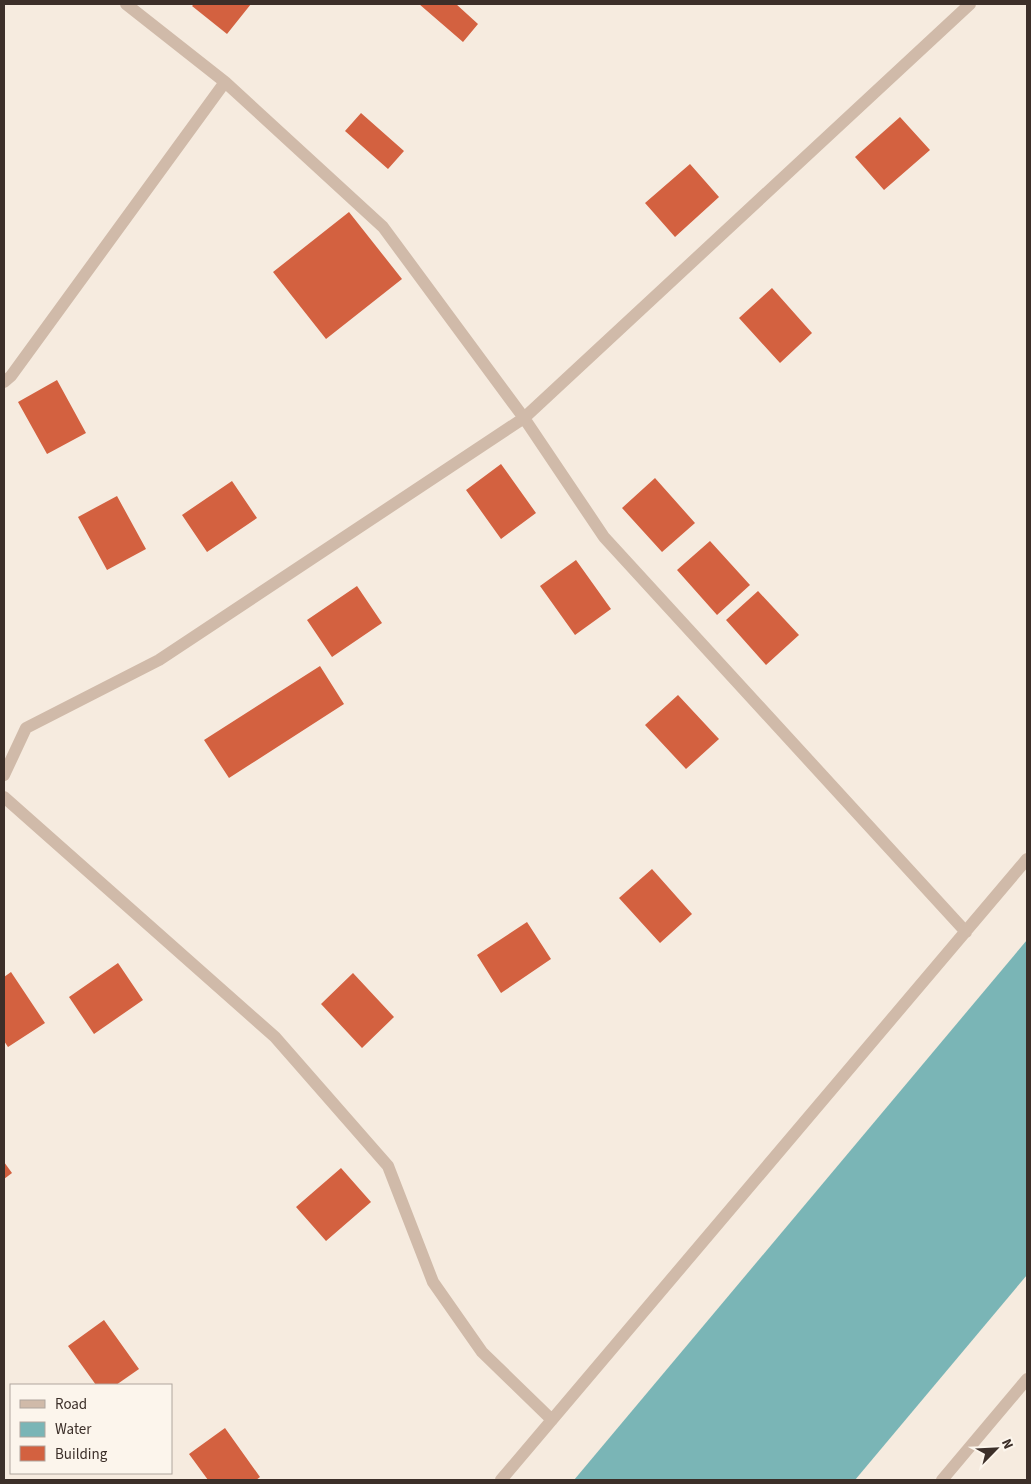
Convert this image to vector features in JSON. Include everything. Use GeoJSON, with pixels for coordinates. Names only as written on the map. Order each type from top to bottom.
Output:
{"type":"FeatureCollection","features":[{"type":"Feature","properties":{"kind":"street"},"geometry":{"type":"LineString","coordinates":[[126,4],[225,82],[383,227],[524,418],[604,537],[966,932]]}},
{"type":"Feature","properties":{"kind":"street"},"geometry":{"type":"LineString","coordinates":[[4,775],[26,728],[159,660],[524,418],[970,4]]}},
{"type":"Feature","properties":{"kind":"street"},"geometry":{"type":"LineString","coordinates":[[4,382],[11,376],[225,82]]}},
{"type":"Feature","properties":{"kind":"street"},"geometry":{"type":"LineString","coordinates":[[4,796],[275,1036],[388,1166],[432,1282],[482,1352],[552,1420]]}},
{"type":"Feature","properties":{"kind":"street"},"geometry":{"type":"LineString","coordinates":[[501,1480],[1027,859]]}},
{"type":"Feature","properties":{"kind":"street"},"geometry":{"type":"LineString","coordinates":[[942,1480],[1027,1379]]}},
{"type":"Feature","properties":{"kind":"water"},"geometry":{"type":"Polygon","coordinates":[[[1027,940],[1027,1275],[855,1480],[574,1480],[1027,940]]]}},
{"type":"Feature","properties":{"kind":"building"},"geometry":{"type":"Polygon","coordinates":[[[194,4],[251,4],[227,34],[192,6],[194,4]]]}},
{"type":"Feature","properties":{"kind":"building"},"geometry":{"type":"Polygon","coordinates":[[[419,4],[456,4],[478,24],[463,42],[419,4]]]}},
{"type":"Feature","properties":{"kind":"building"},"geometry":{"type":"Polygon","coordinates":[[[361,113],[404,151],[388,169],[345,131],[361,113]]]}},
{"type":"Feature","properties":{"kind":"building"},"geometry":{"type":"Polygon","coordinates":[[[900,117],[930,150],[884,190],[855,157],[900,117]]]}},
{"type":"Feature","properties":{"kind":"building"},"geometry":{"type":"Polygon","coordinates":[[[690,164],[719,197],[675,237],[645,203],[690,164]]]}},
{"type":"Feature","properties":{"kind":"building"},"geometry":{"type":"Polygon","coordinates":[[[349,212],[402,279],[326,339],[273,272],[349,212]]]}},
{"type":"Feature","properties":{"kind":"building"},"geometry":{"type":"Polygon","coordinates":[[[772,288],[812,333],[780,363],[739,318],[772,288]]]}},
{"type":"Feature","properties":{"kind":"building"},"geometry":{"type":"Polygon","coordinates":[[[57,380],[86,433],[47,454],[18,402],[57,380]]]}},
{"type":"Feature","properties":{"kind":"building"},"geometry":{"type":"Polygon","coordinates":[[[501,464],[536,513],[501,539],[466,490],[501,464]]]}},
{"type":"Feature","properties":{"kind":"building"},"geometry":{"type":"Polygon","coordinates":[[[655,478],[695,523],[662,552],[622,508],[655,478]]]}},
{"type":"Feature","properties":{"kind":"building"},"geometry":{"type":"Polygon","coordinates":[[[232,481],[257,518],[207,552],[182,515],[232,481]]]}},
{"type":"Feature","properties":{"kind":"building"},"geometry":{"type":"Polygon","coordinates":[[[117,496],[146,549],[107,570],[78,517],[117,496]]]}},
{"type":"Feature","properties":{"kind":"building"},"geometry":{"type":"Polygon","coordinates":[[[710,541],[750,585],[717,615],[677,570],[710,541]]]}},
{"type":"Feature","properties":{"kind":"building"},"geometry":{"type":"Polygon","coordinates":[[[576,560],[611,609],[575,635],[540,586],[576,560]]]}},
{"type":"Feature","properties":{"kind":"building"},"geometry":{"type":"Polygon","coordinates":[[[357,586],[382,623],[332,657],[307,620],[357,586]]]}},
{"type":"Feature","properties":{"kind":"building"},"geometry":{"type":"Polygon","coordinates":[[[758,591],[799,635],[766,665],[726,620],[758,591]]]}},
{"type":"Feature","properties":{"kind":"building"},"geometry":{"type":"Polygon","coordinates":[[[320,666],[344,704],[229,778],[204,740],[320,666]]]}},
{"type":"Feature","properties":{"kind":"building"},"geometry":{"type":"Polygon","coordinates":[[[678,695],[719,739],[686,769],[645,725],[678,695]]]}},
{"type":"Feature","properties":{"kind":"building"},"geometry":{"type":"Polygon","coordinates":[[[652,869],[692,914],[660,943],[619,898],[652,869]]]}},
{"type":"Feature","properties":{"kind":"building"},"geometry":{"type":"Polygon","coordinates":[[[527,922],[551,959],[501,993],[477,955],[527,922]]]}},
{"type":"Feature","properties":{"kind":"building"},"geometry":{"type":"Polygon","coordinates":[[[118,963],[143,1000],[94,1034],[69,997],[118,963]]]}},
{"type":"Feature","properties":{"kind":"building"},"geometry":{"type":"Polygon","coordinates":[[[11,972],[45,1023],[8,1047],[4,1041],[4,977],[11,972]]]}},
{"type":"Feature","properties":{"kind":"building"},"geometry":{"type":"Polygon","coordinates":[[[353,973],[394,1017],[362,1048],[321,1004],[353,973]]]}},
{"type":"Feature","properties":{"kind":"building"},"geometry":{"type":"Polygon","coordinates":[[[4,1162],[12,1173],[4,1179],[4,1162]]]}},
{"type":"Feature","properties":{"kind":"building"},"geometry":{"type":"Polygon","coordinates":[[[341,1168],[371,1202],[326,1241],[296,1207],[341,1168]]]}},
{"type":"Feature","properties":{"kind":"building"},"geometry":{"type":"Polygon","coordinates":[[[104,1320],[139,1369],[117,1384],[95,1384],[68,1346],[104,1320]]]}},
{"type":"Feature","properties":{"kind":"building"},"geometry":{"type":"Polygon","coordinates":[[[225,1428],[260,1477],[256,1480],[208,1480],[189,1454],[225,1428]]]}}]}
